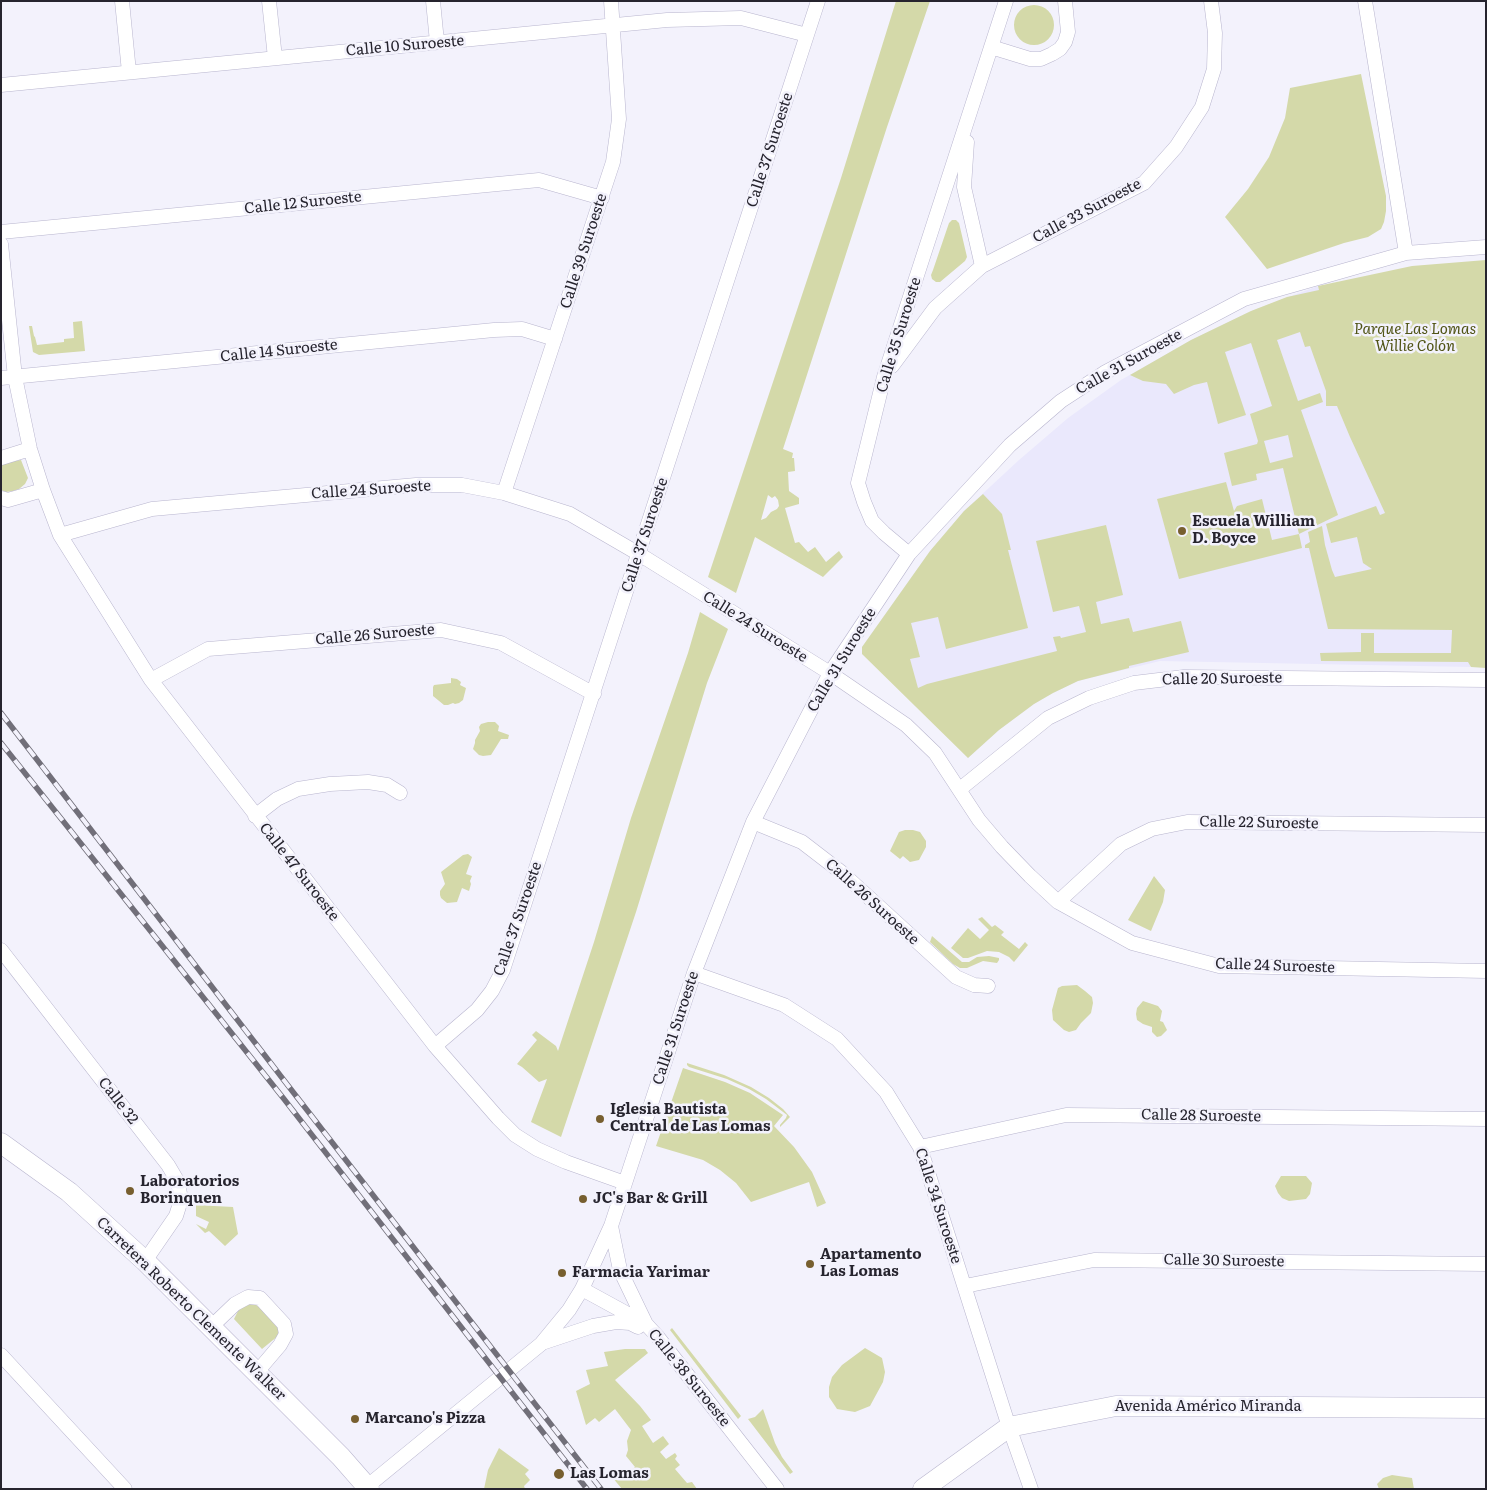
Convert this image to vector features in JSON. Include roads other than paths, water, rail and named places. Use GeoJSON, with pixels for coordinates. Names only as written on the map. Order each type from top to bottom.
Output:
{"type":"FeatureCollection","features":[{"type":"Feature","properties":{"kind":"street"},"geometry":{"type":"LineString","coordinates":[[122,1],[129,72]]}},
{"type":"Feature","properties":{"kind":"street"},"geometry":{"type":"LineString","coordinates":[[269,1],[274,58]]}},
{"type":"Feature","properties":{"kind":"street"},"geometry":{"type":"LineString","coordinates":[[433,1],[437,42]]}},
{"type":"Feature","properties":{"kind":"street","name":"Calle 39 Suroeste"},"geometry":{"type":"LineString","coordinates":[[504,493],[613,162],[618,119],[611,1]]}},
{"type":"Feature","properties":{"kind":"street","name":"Calle 37 Suroeste"},"geometry":{"type":"LineString","coordinates":[[435,1046],[477,1010],[492,991],[503,970],[818,1]]}},
{"type":"Feature","properties":{"kind":"street","name":"Calle 35 Suroeste"},"geometry":{"type":"LineString","coordinates":[[909,554],[872,520],[858,483],[884,377],[1006,1]]}},
{"type":"Feature","properties":{"kind":"street"},"geometry":{"type":"LineString","coordinates":[[991,47],[1030,59],[1041,59],[1052,54],[1066,42],[1068,32],[1065,1]]}},
{"type":"Feature","properties":{"kind":"street","name":"Calle 33 Suroeste"},"geometry":{"type":"LineString","coordinates":[[884,377],[935,308],[982,266],[1144,183],[1176,147],[1202,107],[1214,69],[1215,33],[1211,1]]}},
{"type":"Feature","properties":{"kind":"street"},"geometry":{"type":"LineString","coordinates":[[1365,1],[1406,253]]}},
{"type":"Feature","properties":{"kind":"street","name":"Calle 10 Suroeste"},"geometry":{"type":"LineString","coordinates":[[1,85],[667,20],[741,18],[807,35]]}},
{"type":"Feature","properties":{"kind":"street","name":"Calle 35 Suroeste"},"geometry":{"type":"LineString","coordinates":[[973,104],[965,158],[964,187],[982,266]]}},
{"type":"Feature","properties":{"kind":"street","name":"Calle 12 Suroeste"},"geometry":{"type":"LineString","coordinates":[[1,232],[539,180],[602,198]]}},
{"type":"Feature","properties":{"kind":"street","name":"Calle 47 Suroeste"},"geometry":{"type":"LineString","coordinates":[[1,244],[8,377],[43,490],[60,535],[151,680],[435,1046],[481,1101],[515,1135],[537,1149],[566,1162],[625,1182]]}},
{"type":"Feature","properties":{"kind":"street","name":"Calle 31 Suroeste"},"geometry":{"type":"LineString","coordinates":[[367,1488],[541,1344],[569,1310],[582,1289],[611,1226],[694,973],[752,822],[830,674],[909,554],[1010,445],[1061,401],[1104,373],[1244,299],[1406,253],[1486,247]]}},
{"type":"Feature","properties":{"kind":"street","name":"Calle 14 Suroeste"},"geometry":{"type":"LineString","coordinates":[[8,377],[494,330],[522,329],[555,339]]}},
{"type":"Feature","properties":{"kind":"street"},"geometry":{"type":"LineString","coordinates":[[1,458],[30,449]]}},
{"type":"Feature","properties":{"kind":"street","name":"Calle 24 Suroeste"},"geometry":{"type":"LineString","coordinates":[[60,535],[152,509],[416,485],[462,485],[504,493],[570,514],[639,554],[830,674],[906,725],[935,753],[979,820],[1030,876],[1058,902],[1132,943],[1219,966],[1486,971]]}},
{"type":"Feature","properties":{"kind":"street"},"geometry":{"type":"LineString","coordinates":[[1,498],[8,500],[43,490]]}},
{"type":"Feature","properties":{"kind":"street","name":"Calle 26 Suroeste"},"geometry":{"type":"LineString","coordinates":[[151,680],[208,649],[440,630],[501,643],[594,694]]}},
{"type":"Feature","properties":{"kind":"street","name":"Calle 20 Suroeste"},"geometry":{"type":"LineString","coordinates":[[960,789],[1048,718],[1089,698],[1134,683],[1184,677],[1486,680]]}},
{"type":"Feature","properties":{"kind":"street"},"geometry":{"type":"LineString","coordinates":[[255,816],[278,799],[298,789],[330,784],[368,782],[387,785],[400,794]]}},
{"type":"Feature","properties":{"kind":"street","name":"Calle 26 Suroeste"},"geometry":{"type":"LineString","coordinates":[[752,822],[802,842],[840,872],[956,977],[974,985],[988,986]]}},
{"type":"Feature","properties":{"kind":"street","name":"Calle 22 Suroeste"},"geometry":{"type":"LineString","coordinates":[[1058,902],[1121,844],[1152,829],[1187,822],[1486,826]]}},
{"type":"Feature","properties":{"kind":"street","name":"Calle 32"},"geometry":{"type":"LineString","coordinates":[[1,950],[168,1165],[178,1182],[181,1200],[176,1216],[145,1261]]}},
{"type":"Feature","properties":{"kind":"street","name":"Calle 34 Suroeste"},"geometry":{"type":"LineString","coordinates":[[694,973],[784,1005],[837,1039],[886,1092],[920,1147],[1009,1427],[1032,1489]]}},
{"type":"Feature","properties":{"kind":"street","name":"Calle 28 Suroeste"},"geometry":{"type":"LineString","coordinates":[[920,1147],[1066,1115],[1486,1119]]}},
{"type":"Feature","properties":{"kind":"street","name":"Carretera Roberto Clemente Walker"},"geometry":{"type":"LineString","coordinates":[[1,1143],[69,1192],[145,1261],[341,1457],[367,1488]]}},
{"type":"Feature","properties":{"kind":"street"},"geometry":{"type":"LineString","coordinates":[[611,1226],[620,1270],[646,1324]]}},
{"type":"Feature","properties":{"kind":"street","name":"Calle 30 Suroeste"},"geometry":{"type":"LineString","coordinates":[[965,1286],[1094,1260],[1486,1264]]}},
{"type":"Feature","properties":{"kind":"street","name":"Calle 38 Suroeste"},"geometry":{"type":"LineString","coordinates":[[582,1289],[646,1324],[777,1489]]}},
{"type":"Feature","properties":{"kind":"street"},"geometry":{"type":"LineString","coordinates":[[211,1327],[235,1304],[248,1297],[260,1298],[284,1324],[286,1334],[280,1345],[257,1372]]}},
{"type":"Feature","properties":{"kind":"street"},"geometry":{"type":"LineString","coordinates":[[541,1344],[593,1326],[616,1322],[630,1323],[657,1336]]}},
{"type":"Feature","properties":{"kind":"street"},"geometry":{"type":"LineString","coordinates":[[1,1355],[125,1489]]}},
{"type":"Feature","properties":{"kind":"street","name":"Avenida Américo Miranda"},"geometry":{"type":"LineString","coordinates":[[923,1489],[1009,1427],[1116,1406],[1486,1408]]}},
{"type":"Feature","properties":{"kind":"railway"},"geometry":{"type":"LineString","coordinates":[[1,713],[601,1489]]}},
{"type":"Feature","properties":{"kind":"railway"},"geometry":{"type":"LineString","coordinates":[[1,743],[284,1099],[587,1489]]}},
{"type":"Feature","properties":{"kind":"place","name":"Escuela William D. Boyce"},"geometry":{"type":"Point","coordinates":[1182,531]}},
{"type":"Feature","properties":{"kind":"place","name":"Iglesia Bautista Central de Las Lomas"},"geometry":{"type":"Point","coordinates":[600,1119]}},
{"type":"Feature","properties":{"kind":"place","name":"Laboratorios Borinquen"},"geometry":{"type":"Point","coordinates":[130,1191]}},
{"type":"Feature","properties":{"kind":"place","name":"JC's Bar & Grill"},"geometry":{"type":"Point","coordinates":[583,1199]}},
{"type":"Feature","properties":{"kind":"place","name":"Apartamento Las Lomas"},"geometry":{"type":"Point","coordinates":[810,1264]}},
{"type":"Feature","properties":{"kind":"place","name":"Farmacia Yarimar"},"geometry":{"type":"Point","coordinates":[562,1273]}},
{"type":"Feature","properties":{"kind":"place","name":"Marcano's Pizza"},"geometry":{"type":"Point","coordinates":[355,1419]}},
{"type":"Feature","properties":{"kind":"place","name":"Las Lomas"},"geometry":{"type":"Point","coordinates":[559,1474]}},
{"type":"Feature","properties":{"kind":"park label","name":"Parque Las Lomas Willie Colón"},"geometry":{"type":"Point","coordinates":[1415,338]}}]}
